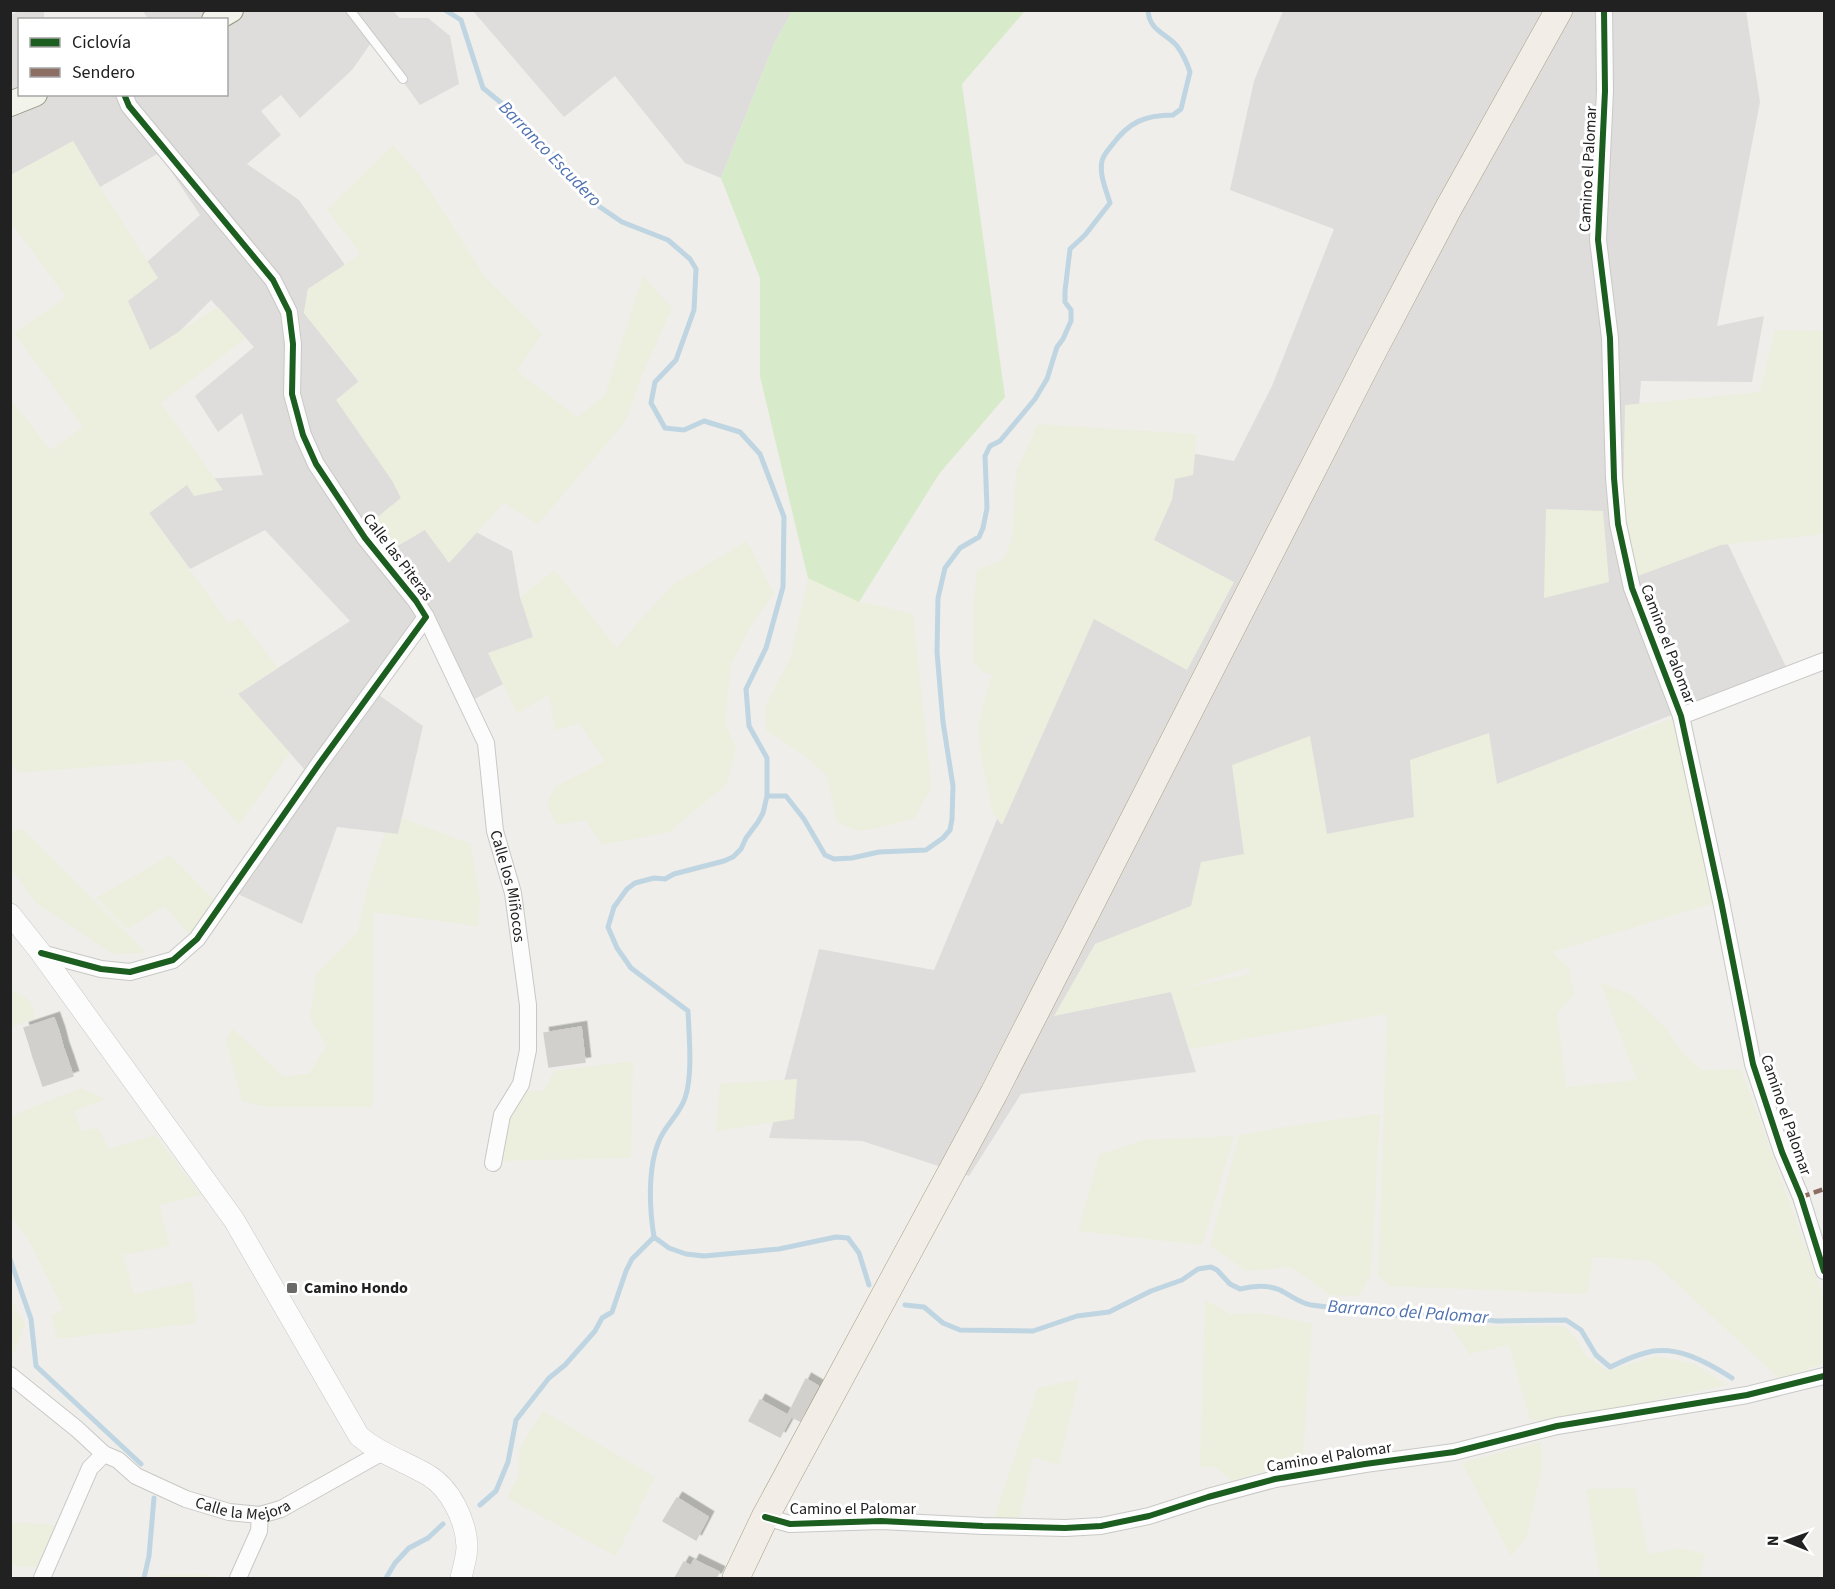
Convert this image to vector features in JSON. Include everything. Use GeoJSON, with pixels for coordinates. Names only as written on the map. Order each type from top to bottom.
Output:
{"type":"FeatureCollection","features":[{"type":"Feature","properties":{"kind":"main road"},"geometry":{"type":"LineString","coordinates":[[217,18],[231,10]]}},
{"type":"Feature","properties":{"kind":"main road"},"geometry":{"type":"LineString","coordinates":[[736,1578],[765,1517],[994,1093],[1371,355],[1448,209],[1559,10]]}},
{"type":"Feature","properties":{"kind":"main road"},"geometry":{"type":"LineString","coordinates":[[10,104],[30,96]]}},
{"type":"Feature","properties":{"kind":"street","name":"Camino el Palomar"},"geometry":{"type":"LineString","coordinates":[[1604,10],[1605,91],[1598,240],[1611,338],[1614,478],[1618,524],[1632,588],[1681,716],[1753,1064],[1782,1152],[1801,1197],[1824,1270]]}},
{"type":"Feature","properties":{"kind":"street","name":"Calle las Piteras"},"geometry":{"type":"LineString","coordinates":[[41,953],[101,969],[130,972],[173,960],[197,939],[319,764],[426,618],[416,601],[365,538],[316,464],[303,435],[292,394],[293,344],[289,312],[273,280],[129,106],[125,96]]}},
{"type":"Feature","properties":{"kind":"street","name":"Calle los Miñocos"},"geometry":{"type":"LineString","coordinates":[[426,618],[486,742],[495,831],[513,893],[528,1005],[528,1050],[523,1073],[518,1090],[502,1115],[493,1162]]}},
{"type":"Feature","properties":{"kind":"street"},"geometry":{"type":"LineString","coordinates":[[1681,716],[1824,661]]}},
{"type":"Feature","properties":{"kind":"street"},"geometry":{"type":"LineString","coordinates":[[10,914],[41,953],[234,1220],[359,1436],[381,1453],[428,1475],[450,1496],[464,1530],[467,1546],[461,1578]]}},
{"type":"Feature","properties":{"kind":"street","name":"Calle la Mejora"},"geometry":{"type":"LineString","coordinates":[[10,1375],[104,1454],[118,1460],[135,1476],[186,1499],[229,1512],[260,1515],[281,1509],[381,1453]]}},
{"type":"Feature","properties":{"kind":"street","name":"Camino el Palomar"},"geometry":{"type":"LineString","coordinates":[[765,1517],[790,1524],[881,1521],[983,1527],[1101,1526],[1149,1516],[1275,1479],[1454,1452],[1557,1426],[1747,1395],[1824,1376]]}},
{"type":"Feature","properties":{"kind":"street"},"geometry":{"type":"LineString","coordinates":[[42,1578],[90,1468],[104,1454]]}},
{"type":"Feature","properties":{"kind":"street"},"geometry":{"type":"LineString","coordinates":[[237,1578],[259,1531],[260,1515]]}},
{"type":"Feature","properties":{"kind":"lane"},"geometry":{"type":"LineString","coordinates":[[350,10],[403,79]]}},
{"type":"Feature","properties":{"kind":"shaded area"},"geometry":{"type":"Polygon","coordinates":[[[20,11],[44,11],[44,18],[18,18],[18,96],[228,96],[228,18],[147,18],[143,11],[393,11],[400,18],[428,18],[450,36],[459,84],[420,105],[373,40],[352,70],[300,118],[281,95],[261,111],[281,135],[247,164],[299,200],[345,265],[308,289],[304,313],[359,382],[393,482],[401,498],[371,523],[425,530],[449,562],[476,532],[512,551],[520,597],[534,637],[489,653],[503,684],[467,703],[426,618],[373,691],[423,726],[398,834],[337,827],[302,924],[225,888],[304,769],[238,694],[350,621],[265,530],[190,569],[149,513],[192,480],[263,475],[242,413],[218,432],[195,396],[254,347],[211,300],[147,364],[110,295],[200,215],[159,153],[100,187],[73,141],[11,175],[10,15],[20,11]]]}},
{"type":"Feature","properties":{"kind":"shaded area"},"geometry":{"type":"Polygon","coordinates":[[[473,11],[792,11],[774,44],[721,178],[685,163],[615,76],[564,117],[473,11]]]}},
{"type":"Feature","properties":{"kind":"shaded area"},"geometry":{"type":"Polygon","coordinates":[[[1283,11],[1746,11],[1760,102],[1717,326],[1764,316],[1752,382],[1641,381],[1633,485],[1653,568],[1727,542],[1787,669],[1415,817],[1171,992],[1196,1072],[1021,1094],[969,1176],[862,1141],[769,1138],[819,949],[934,970],[1153,446],[1234,461],[1272,386],[1334,229],[1230,190],[1254,81],[1283,11]]]}},
{"type":"Feature","properties":{"kind":"green space"},"geometry":{"type":"Polygon","coordinates":[[[792,11],[1025,11],[962,84],[1005,397],[939,474],[859,602],[808,578],[760,376],[760,278],[721,178],[774,44],[792,11]]]}},
{"type":"Feature","properties":{"kind":"green space"},"geometry":{"type":"Polygon","coordinates":[[[73,141],[158,278],[128,301],[150,350],[218,307],[246,338],[161,403],[223,490],[194,496],[187,485],[149,513],[229,624],[240,618],[278,668],[238,694],[290,753],[239,825],[182,760],[18,773],[11,762],[11,399],[50,450],[83,427],[14,333],[66,297],[11,223],[11,175],[73,141]]]}},
{"type":"Feature","properties":{"kind":"green space"},"geometry":{"type":"Polygon","coordinates":[[[393,145],[421,177],[486,278],[542,333],[517,371],[577,417],[605,395],[643,276],[672,308],[643,373],[625,422],[538,524],[504,503],[449,563],[425,530],[394,548],[370,523],[401,498],[393,482],[336,400],[359,381],[304,313],[308,289],[361,254],[327,210],[393,145]]]}},
{"type":"Feature","properties":{"kind":"green space"},"geometry":{"type":"Polygon","coordinates":[[[751,221],[1005,397],[939,474],[859,601],[913,614],[925,725],[931,787],[915,818],[882,827],[858,831],[837,822],[827,776],[806,757],[766,730],[765,707],[791,656],[808,578],[760,376],[760,278],[741,229],[751,221]]]}},
{"type":"Feature","properties":{"kind":"green space"},"geometry":{"type":"Polygon","coordinates":[[[1775,330],[1824,331],[1824,534],[1721,545],[1638,576],[1623,502],[1625,405],[1760,392],[1775,330]]]}},
{"type":"Feature","properties":{"kind":"green space"},"geometry":{"type":"Polygon","coordinates":[[[1038,424],[1197,434],[1193,475],[1175,479],[1172,500],[1154,540],[1234,582],[1187,670],[1094,619],[1002,825],[993,814],[980,752],[978,725],[992,674],[983,672],[973,661],[974,600],[977,570],[1003,560],[1012,539],[1016,471],[1038,424]]]}},
{"type":"Feature","properties":{"kind":"green space"},"geometry":{"type":"Polygon","coordinates":[[[1546,509],[1603,511],[1609,582],[1544,598],[1546,509]]]}},
{"type":"Feature","properties":{"kind":"green space"},"geometry":{"type":"Polygon","coordinates":[[[747,541],[774,593],[752,624],[731,665],[725,723],[736,748],[727,784],[669,832],[602,845],[585,820],[556,825],[547,804],[555,787],[605,761],[579,723],[555,730],[549,695],[517,713],[488,653],[533,637],[520,597],[555,570],[617,648],[674,584],[747,541]]]}},
{"type":"Feature","properties":{"kind":"green space"},"geometry":{"type":"Polygon","coordinates":[[[1681,716],[1721,901],[1552,952],[1569,968],[1574,995],[1557,1013],[1566,1087],[1637,1080],[1600,982],[1631,995],[1667,1029],[1678,1048],[1701,1070],[1741,1069],[1824,1298],[1824,1363],[1780,1379],[1652,1261],[1593,1257],[1587,1294],[1390,1286],[1378,1276],[1387,1014],[1189,1049],[1171,992],[1054,1016],[1095,944],[1191,906],[1201,862],[1244,854],[1232,765],[1310,736],[1327,834],[1414,817],[1410,760],[1489,733],[1497,784],[1681,716]],[[1249,967],[1180,989],[1250,974],[1249,967]]]}},
{"type":"Feature","properties":{"kind":"green space"},"geometry":{"type":"Polygon","coordinates":[[[402,818],[471,844],[480,899],[478,926],[373,912],[373,1107],[267,1107],[242,1101],[226,1041],[232,1028],[284,1077],[309,1074],[326,1046],[310,1018],[316,974],[357,933],[370,878],[385,833],[398,834],[402,818]]]}},
{"type":"Feature","properties":{"kind":"green space"},"geometry":{"type":"Polygon","coordinates":[[[22,828],[147,953],[113,954],[36,903],[11,869],[11,832],[22,828]]]}},
{"type":"Feature","properties":{"kind":"green space"},"geometry":{"type":"Polygon","coordinates":[[[170,855],[214,900],[189,935],[165,906],[127,929],[96,898],[170,855]]]}},
{"type":"Feature","properties":{"kind":"green space"},"geometry":{"type":"Polygon","coordinates":[[[11,989],[30,1001],[35,1018],[11,1027],[11,989]]]}},
{"type":"Feature","properties":{"kind":"green space"},"geometry":{"type":"Polygon","coordinates":[[[633,1061],[631,1158],[499,1161],[506,1118],[514,1112],[527,1091],[544,1091],[554,1071],[633,1061]]]}},
{"type":"Feature","properties":{"kind":"green space"},"geometry":{"type":"Polygon","coordinates":[[[797,1079],[794,1119],[716,1131],[720,1084],[797,1079]]]}},
{"type":"Feature","properties":{"kind":"green space"},"geometry":{"type":"Polygon","coordinates":[[[81,1088],[106,1099],[74,1111],[81,1131],[98,1128],[109,1149],[155,1135],[201,1195],[159,1205],[170,1246],[123,1255],[134,1294],[192,1281],[197,1323],[57,1339],[51,1316],[63,1309],[27,1237],[11,1218],[11,1116],[81,1088]]]}},
{"type":"Feature","properties":{"kind":"green space"},"geometry":{"type":"Polygon","coordinates":[[[1380,1114],[1371,1275],[1358,1296],[1330,1295],[1291,1267],[1246,1271],[1210,1245],[1239,1135],[1380,1114]]]}},
{"type":"Feature","properties":{"kind":"green space"},"geometry":{"type":"Polygon","coordinates":[[[1234,1136],[1202,1245],[1078,1231],[1099,1155],[1143,1140],[1234,1136]]]}},
{"type":"Feature","properties":{"kind":"green space"},"geometry":{"type":"Polygon","coordinates":[[[11,1298],[25,1325],[10,1361],[11,1298]]]}},
{"type":"Feature","properties":{"kind":"green space"},"geometry":{"type":"Polygon","coordinates":[[[1205,1300],[1231,1314],[1260,1313],[1312,1324],[1303,1459],[1232,1481],[1215,1467],[1200,1467],[1205,1300]]]}},
{"type":"Feature","properties":{"kind":"green space"},"geometry":{"type":"Polygon","coordinates":[[[1451,1326],[1563,1326],[1575,1337],[1586,1356],[1608,1371],[1655,1356],[1694,1364],[1727,1385],[1601,1412],[1546,1421],[1530,1420],[1509,1345],[1469,1354],[1451,1326]]]}},
{"type":"Feature","properties":{"kind":"green space"},"geometry":{"type":"Polygon","coordinates":[[[1079,1379],[1059,1465],[1033,1457],[1018,1523],[994,1518],[1038,1388],[1079,1379]]]}},
{"type":"Feature","properties":{"kind":"green space"},"geometry":{"type":"Polygon","coordinates":[[[543,1411],[655,1477],[616,1556],[507,1498],[519,1474],[519,1449],[543,1411]]]}},
{"type":"Feature","properties":{"kind":"green space"},"geometry":{"type":"Polygon","coordinates":[[[1541,1442],[1542,1466],[1527,1536],[1511,1556],[1462,1463],[1541,1442]]]}},
{"type":"Feature","properties":{"kind":"green space"},"geometry":{"type":"Polygon","coordinates":[[[1635,1488],[1648,1554],[1680,1548],[1705,1554],[1700,1578],[1600,1578],[1586,1489],[1635,1488]]]}},
{"type":"Feature","properties":{"kind":"green space"},"geometry":{"type":"Polygon","coordinates":[[[11,1522],[58,1525],[39,1567],[11,1566],[11,1522]]]}},
{"type":"Feature","properties":{"kind":"green space"},"geometry":{"type":"Polygon","coordinates":[[[202,1574],[228,1578],[160,1578],[160,1575],[202,1574]]]}},
{"type":"Feature","properties":{"kind":"building"},"geometry":{"type":"Polygon","coordinates":[[[54,1018],[59,1032],[29,1043],[24,1028],[54,1018]]]}},
{"type":"Feature","properties":{"kind":"building"},"geometry":{"type":"Polygon","coordinates":[[[581,1027],[585,1062],[549,1067],[544,1033],[581,1027]]]}},
{"type":"Feature","properties":{"kind":"building"},"geometry":{"type":"Polygon","coordinates":[[[59,1032],[63,1047],[33,1057],[29,1043],[59,1032]]]}},
{"type":"Feature","properties":{"kind":"building"},"geometry":{"type":"Polygon","coordinates":[[[63,1047],[68,1061],[38,1071],[33,1057],[63,1047]]]}},
{"type":"Feature","properties":{"kind":"building"},"geometry":{"type":"Polygon","coordinates":[[[68,1061],[73,1076],[43,1086],[38,1071],[68,1061]]]}},
{"type":"Feature","properties":{"kind":"building"},"geometry":{"type":"Polygon","coordinates":[[[806,1379],[818,1386],[800,1421],[788,1415],[806,1379]]]}},
{"type":"Feature","properties":{"kind":"building"},"geometry":{"type":"Polygon","coordinates":[[[760,1400],[791,1417],[780,1437],[749,1421],[760,1400]]]}},
{"type":"Feature","properties":{"kind":"building"},"geometry":{"type":"Polygon","coordinates":[[[677,1498],[708,1517],[696,1540],[663,1521],[677,1498]]]}},
{"type":"Feature","properties":{"kind":"building"},"geometry":{"type":"Polygon","coordinates":[[[694,1560],[719,1572],[716,1578],[675,1578],[684,1562],[691,1566],[694,1560]]]}},
{"type":"Feature","properties":{"kind":"waterway","name":"Barranco Escudero"},"geometry":{"type":"LineString","coordinates":[[445,10],[461,20],[483,88],[516,115],[600,207],[622,222],[668,240],[690,259],[696,269],[694,310],[676,360],[655,382],[651,403],[665,428],[684,430],[704,421],[740,432],[760,454],[784,517],[783,587],[766,648],[746,689],[749,726],[767,758],[767,796],[763,813],[741,849],[733,857],[674,874],[665,879],[654,878],[635,883],[627,889],[614,907],[608,927],[617,948],[631,968],[688,1011],[690,1055],[685,1098],[663,1133],[654,1156],[650,1198],[654,1237],[632,1259],[612,1312],[602,1318],[595,1331],[565,1365],[549,1378],[516,1420],[508,1462],[496,1491],[480,1505]]}},
{"type":"Feature","properties":{"kind":"waterway"},"geometry":{"type":"LineString","coordinates":[[767,796],[786,796],[804,819],[825,855],[834,859],[879,852],[926,850],[950,830],[953,786],[943,722],[937,652],[938,598],[945,568],[960,548],[979,537],[987,508],[985,456],[990,446],[1000,441],[1035,399],[1047,379],[1057,347],[1071,321],[1071,310],[1065,302],[1070,249],[1085,235],[1110,203],[1102,177],[1101,166],[1104,157],[1118,137],[1131,125],[1154,116],[1173,115],[1181,109],[1190,72],[1177,46],[1151,23],[1148,10]]}},
{"type":"Feature","properties":{"kind":"waterway","name":"Barranco del Palomar"},"geometry":{"type":"LineString","coordinates":[[654,1237],[669,1248],[686,1254],[704,1256],[779,1249],[836,1237],[848,1238],[859,1253],[869,1285]]}},
{"type":"Feature","properties":{"kind":"waterway"},"geometry":{"type":"LineString","coordinates":[[10,1259],[31,1319],[36,1366],[141,1464]]}},
{"type":"Feature","properties":{"kind":"waterway","name":"Barranco del Palomar"},"geometry":{"type":"LineString","coordinates":[[905,1305],[924,1307],[943,1323],[960,1330],[1033,1331],[1077,1316],[1109,1312],[1151,1291],[1182,1280],[1198,1269],[1211,1267],[1230,1284],[1240,1289],[1260,1286],[1275,1288],[1311,1305],[1393,1315],[1454,1315],[1496,1321],[1566,1320],[1581,1330],[1596,1355],[1610,1367],[1645,1353],[1668,1351],[1691,1356],[1732,1378]]}},
{"type":"Feature","properties":{"kind":"waterway"},"geometry":{"type":"LineString","coordinates":[[144,1578],[149,1556],[154,1498]]}},
{"type":"Feature","properties":{"kind":"waterway"},"geometry":{"type":"LineString","coordinates":[[386,1578],[395,1563],[409,1548],[428,1538],[443,1524]]}},
{"type":"Feature","properties":{"kind":"marked path"},"geometry":{"type":"LineString","coordinates":[[1801,1197],[1824,1189]]}},
{"type":"Feature","properties":{"kind":"cycle path"},"geometry":{"type":"LineString","coordinates":[[1604,10],[1605,91],[1598,240],[1610,338],[1614,478],[1618,524],[1632,588],[1681,716],[1753,1064],[1782,1152],[1801,1197],[1824,1271]]}},
{"type":"Feature","properties":{"kind":"cycle path"},"geometry":{"type":"LineString","coordinates":[[41,953],[101,969],[130,972],[173,960],[197,939],[319,764],[426,617],[416,601],[365,538],[316,464],[303,435],[292,394],[293,344],[289,312],[273,280],[129,106],[125,96]]}},
{"type":"Feature","properties":{"kind":"cycle path"},"geometry":{"type":"LineString","coordinates":[[765,1517],[790,1524],[881,1521],[1065,1528],[1101,1526],[1149,1516],[1275,1479],[1454,1452],[1557,1426],[1747,1395],[1824,1376]]}},
{"type":"Feature","properties":{"kind":"place","name":"Camino Hondo"},"geometry":{"type":"Point","coordinates":[292,1288]}}]}
